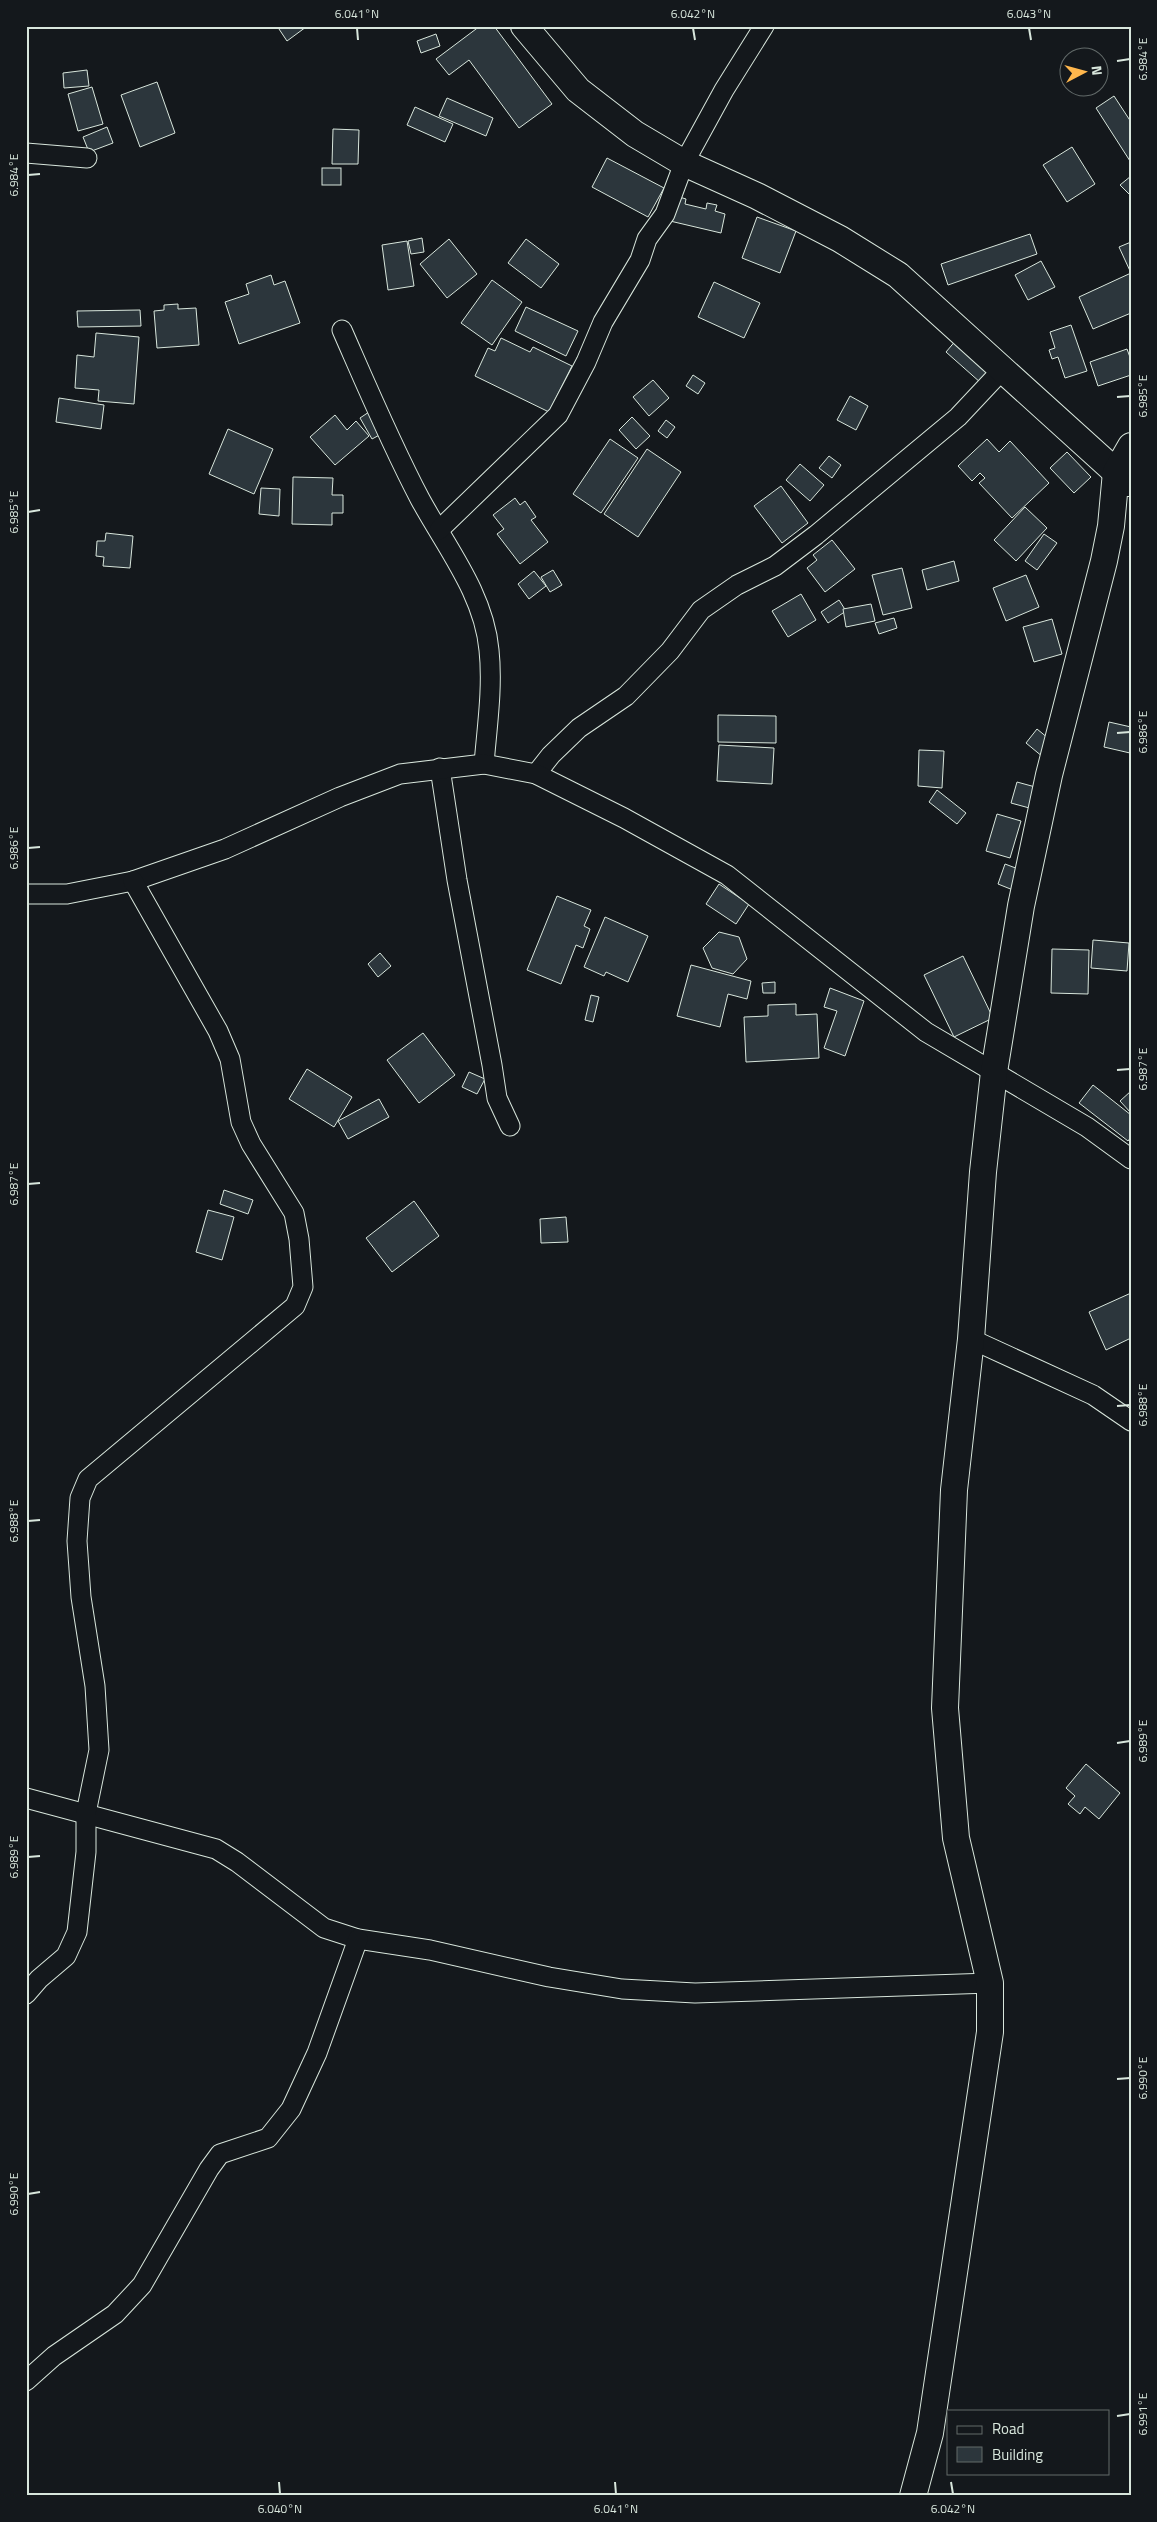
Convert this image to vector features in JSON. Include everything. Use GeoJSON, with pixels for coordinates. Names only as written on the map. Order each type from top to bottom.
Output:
{"type":"FeatureCollection","features":[{"type":"Feature","properties":{"kind":"street"},"geometry":{"type":"LineString","coordinates":[[524,26],[578,90],[634,134],[684,163],[757,196],[840,239],[898,275],[1004,368],[1123,478]]}},
{"type":"Feature","properties":{"kind":"street"},"geometry":{"type":"LineString","coordinates":[[439,530],[558,416],[586,362],[603,322],[640,260],[646,239],[665,214],[684,163],[724,90],[764,26]]}},
{"type":"Feature","properties":{"kind":"street"},"geometry":{"type":"LineString","coordinates":[[26,153],[87,158]]}},
{"type":"Feature","properties":{"kind":"street"},"geometry":{"type":"LineString","coordinates":[[342,330],[383,423],[420,498],[458,562],[480,610],[489,650],[488,722],[484,764]]}},
{"type":"Feature","properties":{"kind":"street"},"geometry":{"type":"LineString","coordinates":[[536,774],[551,755],[579,728],[626,696],[670,651],[701,610],[737,585],[775,566],[816,535],[958,417],[1004,368]]}},
{"type":"Feature","properties":{"kind":"street"},"geometry":{"type":"LineString","coordinates":[[913,2496],[930,2433],[990,2032],[990,1982],[956,1838],[945,1708],[954,1490],[970,1339],[983,1172],[994,1072],[1022,906],[1049,775],[1104,561],[1131,446]]}},
{"type":"Feature","properties":{"kind":"street"},"geometry":{"type":"LineString","coordinates":[[26,894],[67,894],[133,881],[225,849],[340,797],[400,774],[484,764],[536,774],[624,818],[727,875],[926,1032],[1087,1127],[1131,1159]]}},
{"type":"Feature","properties":{"kind":"street"},"geometry":{"type":"LineString","coordinates":[[440,768],[456,880],[497,1098],[510,1126]]}},
{"type":"Feature","properties":{"kind":"street"},"geometry":{"type":"LineString","coordinates":[[26,1994],[39,1979],[66,1956],[76,1932],[86,1852],[86,1813],[99,1750],[95,1686],[81,1597],[77,1541],[80,1498],[88,1479],[295,1306],[303,1287],[299,1239],[294,1213],[251,1144],[241,1122],[230,1059],[213,1023],[133,881]]}},
{"type":"Feature","properties":{"kind":"street"},"geometry":{"type":"LineString","coordinates":[[970,1339],[1093,1395],[1131,1422]]}},
{"type":"Feature","properties":{"kind":"street"},"geometry":{"type":"LineString","coordinates":[[26,1798],[216,1848],[324,1928],[358,1939],[430,1950],[549,1977],[622,1989],[696,1993],[990,1982]]}},
{"type":"Feature","properties":{"kind":"street"},"geometry":{"type":"LineString","coordinates":[[26,2381],[54,2356],[115,2314],[142,2285],[208,2169],[220,2154],[268,2138],[291,2109],[317,2053],[358,1939]]}},
{"type":"Feature","properties":{"kind":"building"},"geometry":{"type":"Polygon","coordinates":[[[277,26],[305,26],[306,27],[287,41],[277,26]]]}},
{"type":"Feature","properties":{"kind":"building"},"geometry":{"type":"Polygon","coordinates":[[[480,26],[494,26],[552,104],[519,128],[469,60],[449,75],[436,59],[480,26]]]}},
{"type":"Feature","properties":{"kind":"building"},"geometry":{"type":"Polygon","coordinates":[[[436,34],[440,46],[421,53],[417,41],[436,34]]]}},
{"type":"Feature","properties":{"kind":"building"},"geometry":{"type":"Polygon","coordinates":[[[87,70],[89,86],[64,88],[63,73],[87,70]]]}},
{"type":"Feature","properties":{"kind":"building"},"geometry":{"type":"Polygon","coordinates":[[[157,82],[175,133],[140,147],[121,95],[157,82]]]}},
{"type":"Feature","properties":{"kind":"building"},"geometry":{"type":"Polygon","coordinates":[[[92,87],[103,124],[78,131],[68,94],[92,87]]]}},
{"type":"Feature","properties":{"kind":"building"},"geometry":{"type":"Polygon","coordinates":[[[1114,96],[1131,122],[1130,161],[1096,108],[1114,96]]]}},
{"type":"Feature","properties":{"kind":"building"},"geometry":{"type":"Polygon","coordinates":[[[447,98],[493,118],[486,136],[439,116],[447,98]]]}},
{"type":"Feature","properties":{"kind":"building"},"geometry":{"type":"Polygon","coordinates":[[[415,107],[453,124],[445,142],[407,125],[415,107]]]}},
{"type":"Feature","properties":{"kind":"building"},"geometry":{"type":"Polygon","coordinates":[[[107,127],[113,143],[89,152],[83,137],[107,127]]]}},
{"type":"Feature","properties":{"kind":"building"},"geometry":{"type":"Polygon","coordinates":[[[333,129],[359,130],[358,164],[332,164],[333,129]]]}},
{"type":"Feature","properties":{"kind":"building"},"geometry":{"type":"Polygon","coordinates":[[[1072,147],[1095,184],[1067,202],[1043,165],[1072,147]]]}},
{"type":"Feature","properties":{"kind":"building"},"geometry":{"type":"Polygon","coordinates":[[[607,158],[664,188],[648,217],[592,187],[607,158]]]}},
{"type":"Feature","properties":{"kind":"building"},"geometry":{"type":"Polygon","coordinates":[[[322,168],[341,168],[341,185],[322,185],[322,168]]]}},
{"type":"Feature","properties":{"kind":"building"},"geometry":{"type":"Polygon","coordinates":[[[1131,176],[1131,196],[1120,185],[1131,176]]]}},
{"type":"Feature","properties":{"kind":"building"},"geometry":{"type":"Polygon","coordinates":[[[676,196],[686,199],[685,204],[706,209],[707,203],[717,205],[715,211],[725,214],[721,233],[670,221],[676,196]]]}},
{"type":"Feature","properties":{"kind":"building"},"geometry":{"type":"Polygon","coordinates":[[[757,217],[796,231],[780,273],[742,258],[757,217]]]}},
{"type":"Feature","properties":{"kind":"building"},"geometry":{"type":"Polygon","coordinates":[[[1030,234],[1037,254],[948,285],[941,264],[1030,234]]]}},
{"type":"Feature","properties":{"kind":"building"},"geometry":{"type":"Polygon","coordinates":[[[422,238],[424,252],[411,254],[408,241],[422,238]]]}},
{"type":"Feature","properties":{"kind":"building"},"geometry":{"type":"Polygon","coordinates":[[[449,239],[477,274],[447,298],[420,264],[449,239]]]}},
{"type":"Feature","properties":{"kind":"building"},"geometry":{"type":"Polygon","coordinates":[[[526,239],[559,264],[541,288],[508,263],[526,239]]]}},
{"type":"Feature","properties":{"kind":"building"},"geometry":{"type":"Polygon","coordinates":[[[407,241],[414,286],[388,290],[382,245],[407,241]]]}},
{"type":"Feature","properties":{"kind":"building"},"geometry":{"type":"Polygon","coordinates":[[[1131,242],[1131,273],[1119,247],[1131,242]]]}},
{"type":"Feature","properties":{"kind":"building"},"geometry":{"type":"Polygon","coordinates":[[[1041,261],[1055,287],[1028,300],[1015,275],[1041,261]]]}},
{"type":"Feature","properties":{"kind":"building"},"geometry":{"type":"Polygon","coordinates":[[[1131,273],[1131,313],[1093,329],[1079,297],[1131,273]]]}},
{"type":"Feature","properties":{"kind":"building"},"geometry":{"type":"Polygon","coordinates":[[[271,275],[274,285],[285,281],[300,323],[239,344],[225,302],[249,294],[246,284],[271,275]]]}},
{"type":"Feature","properties":{"kind":"building"},"geometry":{"type":"Polygon","coordinates":[[[492,280],[522,302],[492,345],[461,323],[492,280]]]}},
{"type":"Feature","properties":{"kind":"building"},"geometry":{"type":"Polygon","coordinates":[[[714,282],[760,303],[744,338],[698,317],[714,282]]]}},
{"type":"Feature","properties":{"kind":"building"},"geometry":{"type":"Polygon","coordinates":[[[178,304],[178,309],[196,308],[199,345],[157,348],[154,311],[164,310],[164,305],[178,304]]]}},
{"type":"Feature","properties":{"kind":"building"},"geometry":{"type":"Polygon","coordinates":[[[526,307],[578,331],[566,356],[515,331],[526,307]]]}},
{"type":"Feature","properties":{"kind":"building"},"geometry":{"type":"Polygon","coordinates":[[[140,310],[141,326],[78,327],[77,311],[140,310]]]}},
{"type":"Feature","properties":{"kind":"building"},"geometry":{"type":"Polygon","coordinates":[[[1071,325],[1087,371],[1065,378],[1058,357],[1052,359],[1049,350],[1055,348],[1050,332],[1071,325]]]}},
{"type":"Feature","properties":{"kind":"building"},"geometry":{"type":"Polygon","coordinates":[[[96,333],[139,337],[134,404],[98,401],[99,390],[75,388],[77,355],[94,357],[96,333]]]}},
{"type":"Feature","properties":{"kind":"building"},"geometry":{"type":"Polygon","coordinates":[[[501,338],[530,352],[533,347],[572,366],[549,412],[475,376],[488,348],[495,351],[501,338]]]}},
{"type":"Feature","properties":{"kind":"building"},"geometry":{"type":"Polygon","coordinates":[[[957,339],[992,371],[981,383],[946,352],[957,339]]]}},
{"type":"Feature","properties":{"kind":"building"},"geometry":{"type":"Polygon","coordinates":[[[1127,349],[1131,360],[1131,375],[1098,386],[1090,362],[1127,349]]]}},
{"type":"Feature","properties":{"kind":"building"},"geometry":{"type":"Polygon","coordinates":[[[693,375],[705,383],[698,394],[686,386],[693,375]]]}},
{"type":"Feature","properties":{"kind":"building"},"geometry":{"type":"Polygon","coordinates":[[[653,380],[669,398],[649,416],[633,397],[653,380]]]}},
{"type":"Feature","properties":{"kind":"building"},"geometry":{"type":"Polygon","coordinates":[[[850,396],[868,406],[856,430],[837,420],[850,396]]]}},
{"type":"Feature","properties":{"kind":"building"},"geometry":{"type":"Polygon","coordinates":[[[59,398],[104,405],[101,429],[56,422],[59,398]]]}},
{"type":"Feature","properties":{"kind":"building"},"geometry":{"type":"Polygon","coordinates":[[[372,410],[385,432],[372,439],[360,418],[372,410]]]}},
{"type":"Feature","properties":{"kind":"building"},"geometry":{"type":"Polygon","coordinates":[[[335,415],[347,430],[356,421],[369,436],[335,465],[310,437],[335,415]]]}},
{"type":"Feature","properties":{"kind":"building"},"geometry":{"type":"Polygon","coordinates":[[[632,417],[650,436],[636,449],[619,430],[632,417]]]}},
{"type":"Feature","properties":{"kind":"building"},"geometry":{"type":"Polygon","coordinates":[[[666,420],[675,427],[667,438],[658,431],[666,420]]]}},
{"type":"Feature","properties":{"kind":"building"},"geometry":{"type":"Polygon","coordinates":[[[228,429],[273,449],[254,494],[209,474],[228,429]]]}},
{"type":"Feature","properties":{"kind":"building"},"geometry":{"type":"Polygon","coordinates":[[[610,439],[638,458],[601,513],[573,494],[610,439]]]}},
{"type":"Feature","properties":{"kind":"building"},"geometry":{"type":"Polygon","coordinates":[[[987,439],[999,452],[1010,441],[1049,483],[1012,518],[979,483],[985,478],[980,473],[972,481],[958,466],[987,439]]]}},
{"type":"Feature","properties":{"kind":"building"},"geometry":{"type":"Polygon","coordinates":[[[647,449],[681,472],[638,537],[604,514],[647,449]]]}},
{"type":"Feature","properties":{"kind":"building"},"geometry":{"type":"Polygon","coordinates":[[[1067,452],[1091,477],[1074,493],[1050,468],[1067,452]]]}},
{"type":"Feature","properties":{"kind":"building"},"geometry":{"type":"Polygon","coordinates":[[[829,456],[841,465],[832,478],[819,468],[829,456]]]}},
{"type":"Feature","properties":{"kind":"building"},"geometry":{"type":"Polygon","coordinates":[[[800,464],[824,485],[810,501],[786,480],[800,464]]]}},
{"type":"Feature","properties":{"kind":"building"},"geometry":{"type":"Polygon","coordinates":[[[293,477],[333,478],[332,495],[343,495],[343,513],[332,513],[332,525],[292,524],[293,477]]]}},
{"type":"Feature","properties":{"kind":"building"},"geometry":{"type":"Polygon","coordinates":[[[781,486],[808,523],[782,543],[754,506],[781,486]]]}},
{"type":"Feature","properties":{"kind":"building"},"geometry":{"type":"Polygon","coordinates":[[[261,488],[280,489],[279,516],[259,514],[261,488]]]}},
{"type":"Feature","properties":{"kind":"building"},"geometry":{"type":"Polygon","coordinates":[[[515,498],[520,505],[525,501],[536,517],[531,520],[548,542],[520,564],[497,534],[504,529],[493,515],[515,498]]]}},
{"type":"Feature","properties":{"kind":"building"},"geometry":{"type":"Polygon","coordinates":[[[1025,507],[1047,528],[1016,561],[994,540],[1025,507]]]}},
{"type":"Feature","properties":{"kind":"building"},"geometry":{"type":"Polygon","coordinates":[[[106,533],[133,536],[130,568],[103,566],[104,557],[96,556],[97,541],[105,541],[106,533]]]}},
{"type":"Feature","properties":{"kind":"building"},"geometry":{"type":"Polygon","coordinates":[[[1044,534],[1057,543],[1037,570],[1025,561],[1044,534]]]}},
{"type":"Feature","properties":{"kind":"building"},"geometry":{"type":"Polygon","coordinates":[[[832,540],[855,569],[825,592],[807,568],[817,560],[813,555],[832,540]]]}},
{"type":"Feature","properties":{"kind":"building"},"geometry":{"type":"Polygon","coordinates":[[[954,561],[959,581],[927,590],[922,570],[954,561]]]}},
{"type":"Feature","properties":{"kind":"building"},"geometry":{"type":"Polygon","coordinates":[[[902,568],[912,608],[883,615],[872,575],[902,568]]]}},
{"type":"Feature","properties":{"kind":"building"},"geometry":{"type":"Polygon","coordinates":[[[553,570],[562,585],[550,592],[541,577],[553,570]]]}},
{"type":"Feature","properties":{"kind":"building"},"geometry":{"type":"Polygon","coordinates":[[[534,571],[546,586],[529,599],[518,584],[534,571]]]}},
{"type":"Feature","properties":{"kind":"building"},"geometry":{"type":"Polygon","coordinates":[[[1026,575],[1039,607],[1006,621],[993,588],[1026,575]]]}},
{"type":"Feature","properties":{"kind":"building"},"geometry":{"type":"Polygon","coordinates":[[[801,594],[816,620],[788,637],[772,611],[801,594]]]}},
{"type":"Feature","properties":{"kind":"building"},"geometry":{"type":"Polygon","coordinates":[[[839,600],[846,611],[828,623],[821,612],[839,600]]]}},
{"type":"Feature","properties":{"kind":"building"},"geometry":{"type":"Polygon","coordinates":[[[871,604],[875,621],[846,627],[843,609],[871,604]]]}},
{"type":"Feature","properties":{"kind":"building"},"geometry":{"type":"Polygon","coordinates":[[[894,618],[897,628],[879,634],[875,623],[894,618]]]}},
{"type":"Feature","properties":{"kind":"building"},"geometry":{"type":"Polygon","coordinates":[[[1052,619],[1062,654],[1034,662],[1023,627],[1052,619]]]}},
{"type":"Feature","properties":{"kind":"building"},"geometry":{"type":"Polygon","coordinates":[[[718,715],[776,716],[776,743],[718,742],[718,715]]]}},
{"type":"Feature","properties":{"kind":"building"},"geometry":{"type":"Polygon","coordinates":[[[1109,722],[1131,727],[1130,753],[1104,747],[1109,722]]]}},
{"type":"Feature","properties":{"kind":"building"},"geometry":{"type":"Polygon","coordinates":[[[1037,729],[1054,743],[1043,757],[1026,743],[1037,729]]]}},
{"type":"Feature","properties":{"kind":"building"},"geometry":{"type":"Polygon","coordinates":[[[719,745],[774,748],[772,784],[717,781],[719,745]]]}},
{"type":"Feature","properties":{"kind":"building"},"geometry":{"type":"Polygon","coordinates":[[[919,750],[944,751],[942,788],[918,786],[919,750]]]}},
{"type":"Feature","properties":{"kind":"building"},"geometry":{"type":"Polygon","coordinates":[[[1017,782],[1039,788],[1033,809],[1011,803],[1017,782]]]}},
{"type":"Feature","properties":{"kind":"building"},"geometry":{"type":"Polygon","coordinates":[[[937,790],[966,813],[957,824],[929,802],[937,790]]]}},
{"type":"Feature","properties":{"kind":"building"},"geometry":{"type":"Polygon","coordinates":[[[997,814],[1021,821],[1010,858],[986,851],[997,814]]]}},
{"type":"Feature","properties":{"kind":"building"},"geometry":{"type":"Polygon","coordinates":[[[1005,864],[1021,870],[1013,890],[998,884],[1005,864]]]}},
{"type":"Feature","properties":{"kind":"building"},"geometry":{"type":"Polygon","coordinates":[[[719,884],[749,904],[736,924],[706,904],[719,884]]]}},
{"type":"Feature","properties":{"kind":"building"},"geometry":{"type":"Polygon","coordinates":[[[557,896],[591,910],[584,926],[590,929],[583,948],[576,945],[561,984],[527,970],[557,896]]]}},
{"type":"Feature","properties":{"kind":"building"},"geometry":{"type":"Polygon","coordinates":[[[605,917],[648,936],[628,982],[606,972],[604,976],[584,967],[605,917]]]}},
{"type":"Feature","properties":{"kind":"building"},"geometry":{"type":"Polygon","coordinates":[[[719,932],[739,937],[747,959],[733,974],[712,968],[703,948],[719,932]]]}},
{"type":"Feature","properties":{"kind":"building"},"geometry":{"type":"Polygon","coordinates":[[[1093,940],[1129,943],[1127,971],[1091,968],[1093,940]]]}},
{"type":"Feature","properties":{"kind":"building"},"geometry":{"type":"Polygon","coordinates":[[[1052,949],[1089,950],[1088,994],[1051,993],[1052,949]]]}},
{"type":"Feature","properties":{"kind":"building"},"geometry":{"type":"Polygon","coordinates":[[[380,953],[391,966],[378,977],[368,964],[380,953]]]}},
{"type":"Feature","properties":{"kind":"building"},"geometry":{"type":"Polygon","coordinates":[[[963,956],[993,1018],[954,1037],[924,975],[963,956]]]}},
{"type":"Feature","properties":{"kind":"building"},"geometry":{"type":"Polygon","coordinates":[[[691,965],[751,981],[747,999],[728,994],[720,1027],[677,1016],[691,965]]]}},
{"type":"Feature","properties":{"kind":"building"},"geometry":{"type":"Polygon","coordinates":[[[775,982],[775,993],[763,993],[762,983],[775,982]]]}},
{"type":"Feature","properties":{"kind":"building"},"geometry":{"type":"Polygon","coordinates":[[[830,988],[864,1001],[845,1056],[824,1048],[837,1011],[824,1007],[830,988]]]}},
{"type":"Feature","properties":{"kind":"building"},"geometry":{"type":"Polygon","coordinates":[[[591,995],[599,997],[593,1022],[585,1020],[591,995]]]}},
{"type":"Feature","properties":{"kind":"building"},"geometry":{"type":"Polygon","coordinates":[[[796,1004],[796,1015],[817,1014],[819,1058],[746,1062],[744,1017],[768,1016],[768,1005],[796,1004]]]}},
{"type":"Feature","properties":{"kind":"building"},"geometry":{"type":"Polygon","coordinates":[[[423,1033],[455,1075],[419,1103],[387,1060],[423,1033]]]}},
{"type":"Feature","properties":{"kind":"building"},"geometry":{"type":"Polygon","coordinates":[[[307,1069],[352,1097],[334,1127],[289,1099],[307,1069]]]}},
{"type":"Feature","properties":{"kind":"building"},"geometry":{"type":"Polygon","coordinates":[[[469,1072],[485,1079],[477,1094],[462,1087],[469,1072]]]}},
{"type":"Feature","properties":{"kind":"building"},"geometry":{"type":"Polygon","coordinates":[[[1093,1085],[1131,1115],[1131,1137],[1128,1141],[1079,1103],[1093,1085]]]}},
{"type":"Feature","properties":{"kind":"building"},"geometry":{"type":"Polygon","coordinates":[[[1131,1091],[1131,1113],[1120,1101],[1131,1091]]]}},
{"type":"Feature","properties":{"kind":"building"},"geometry":{"type":"Polygon","coordinates":[[[379,1099],[389,1117],[348,1139],[338,1121],[379,1099]]]}},
{"type":"Feature","properties":{"kind":"building"},"geometry":{"type":"Polygon","coordinates":[[[224,1190],[253,1200],[248,1214],[220,1204],[224,1190]]]}},
{"type":"Feature","properties":{"kind":"building"},"geometry":{"type":"Polygon","coordinates":[[[414,1201],[439,1236],[392,1272],[366,1238],[414,1201]]]}},
{"type":"Feature","properties":{"kind":"building"},"geometry":{"type":"Polygon","coordinates":[[[208,1210],[234,1217],[222,1260],[196,1252],[208,1210]]]}},
{"type":"Feature","properties":{"kind":"building"},"geometry":{"type":"Polygon","coordinates":[[[566,1217],[568,1242],[541,1243],[540,1219],[566,1217]]]}},
{"type":"Feature","properties":{"kind":"building"},"geometry":{"type":"Polygon","coordinates":[[[1131,1293],[1131,1338],[1106,1350],[1089,1312],[1131,1293]]]}},
{"type":"Feature","properties":{"kind":"building"},"geometry":{"type":"Polygon","coordinates":[[[1086,1764],[1120,1793],[1099,1819],[1085,1807],[1080,1814],[1068,1804],[1075,1796],[1066,1788],[1086,1764]]]}}]}
